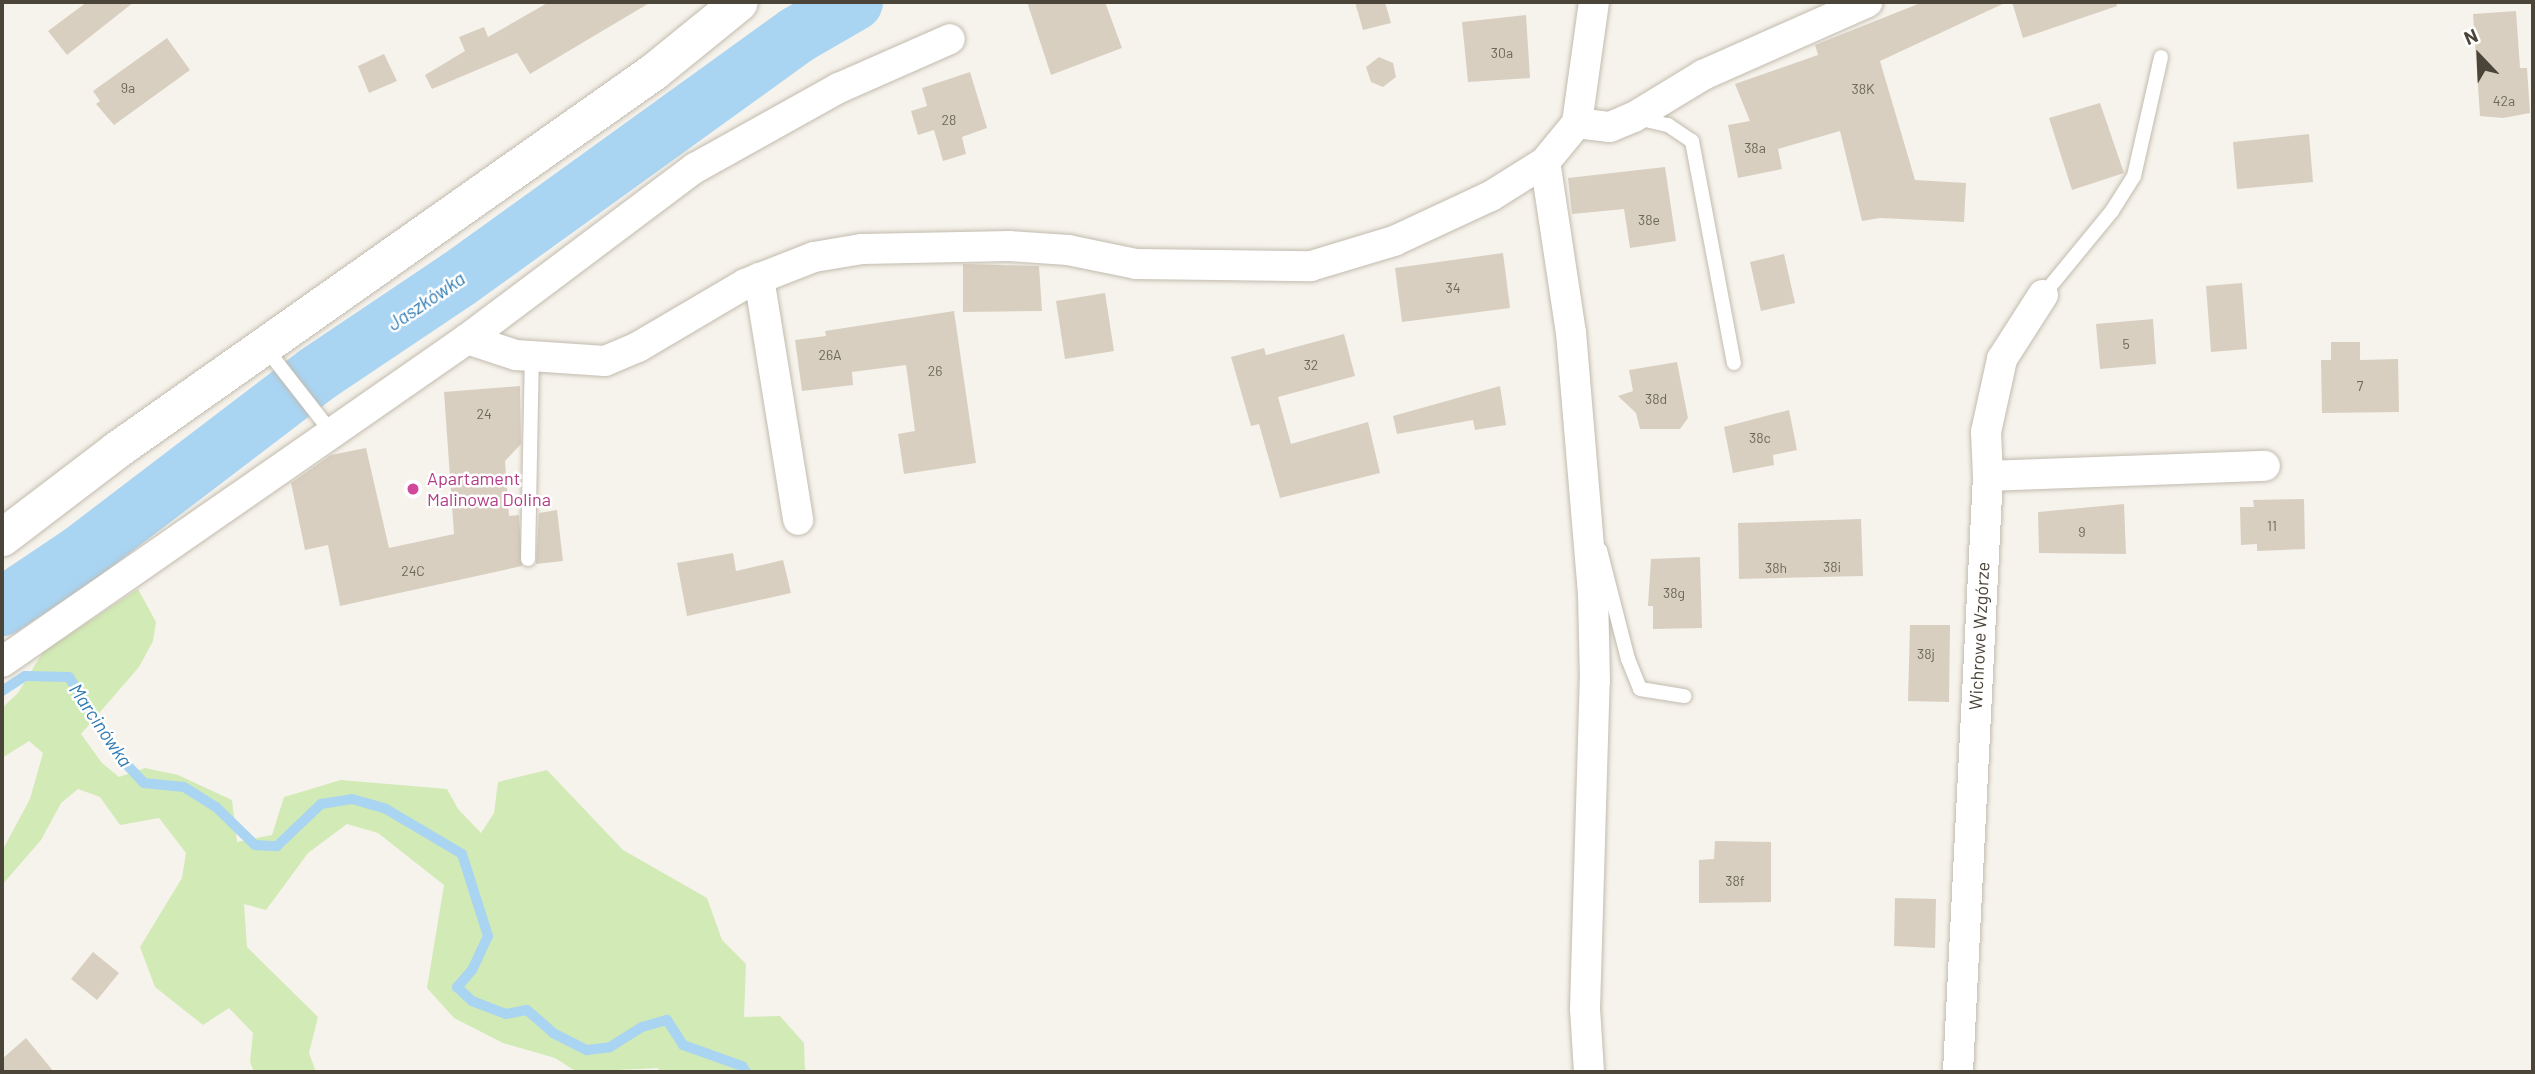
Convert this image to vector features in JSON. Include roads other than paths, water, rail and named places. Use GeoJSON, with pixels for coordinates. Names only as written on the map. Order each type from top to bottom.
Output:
{"type":"FeatureCollection","features":[{"type":"Feature","properties":{"kind":"street"},"geometry":{"type":"LineString","coordinates":[[2,537],[272,355],[654,71],[739,2]]}},
{"type":"Feature","properties":{"kind":"street"},"geometry":{"type":"LineString","coordinates":[[467,339],[532,357],[605,361],[759,278],[814,257],[862,248],[1009,246],[1068,250],[1136,264],[1311,266],[1394,242],[1491,196],[1545,162],[1577,123],[1594,2]]}},
{"type":"Feature","properties":{"kind":"street"},"geometry":{"type":"LineString","coordinates":[[1577,123],[1610,127],[1634,117],[1703,75],[1868,2]]}},
{"type":"Feature","properties":{"kind":"street"},"geometry":{"type":"LineString","coordinates":[[2,663],[323,422],[467,339],[695,167],[828,94],[950,39]]}},
{"type":"Feature","properties":{"kind":"street"},"geometry":{"type":"LineString","coordinates":[[1545,162],[1571,333],[1587,512],[1595,681],[1587,895],[1589,1072]]}},
{"type":"Feature","properties":{"kind":"street"},"geometry":{"type":"LineString","coordinates":[[759,278],[798,520]]}},
{"type":"Feature","properties":{"kind":"street","name":"Wichrowe Wzgórze"},"geometry":{"type":"LineString","coordinates":[[1958,1072],[1988,476],[1986,432],[2002,359],[2043,295]]}},
{"type":"Feature","properties":{"kind":"street"},"geometry":{"type":"LineString","coordinates":[[1988,476],[2265,466]]}},
{"type":"Feature","properties":{"kind":"lane"},"geometry":{"type":"LineString","coordinates":[[2043,295],[2112,211],[2134,176],[2161,57]]}},
{"type":"Feature","properties":{"kind":"lane"},"geometry":{"type":"LineString","coordinates":[[1634,117],[1668,125],[1692,141],[1734,363]]}},
{"type":"Feature","properties":{"kind":"lane"},"geometry":{"type":"LineString","coordinates":[[272,355],[323,422]]}},
{"type":"Feature","properties":{"kind":"lane"},"geometry":{"type":"LineString","coordinates":[[528,559],[532,357]]}},
{"type":"Feature","properties":{"kind":"lane"},"geometry":{"type":"LineString","coordinates":[[1587,512],[1604,562],[1628,659],[1640,689],[1684,696]]}},
{"type":"Feature","properties":{"kind":"waterway","name":"Jaszkówka"},"geometry":{"type":"LineString","coordinates":[[2,607],[82,553],[317,374],[460,278],[797,35],[854,2]]}},
{"type":"Feature","properties":{"kind":"waterway","name":"Marcinówka"},"geometry":{"type":"LineString","coordinates":[[2,691],[25,676],[69,677],[116,753],[144,783],[184,787],[216,807],[255,845],[277,846],[321,804],[352,799],[386,809],[462,854],[488,936],[472,970],[457,987],[472,1001],[506,1014],[527,1010],[553,1033],[587,1050],[610,1047],[642,1027],[667,1020],[683,1045],[742,1066],[746,1072]]}},
{"type":"Feature","properties":{"kind":"place","name":"Apartament Malinowa Dolina"},"geometry":{"type":"Point","coordinates":[413,489]}}]}
